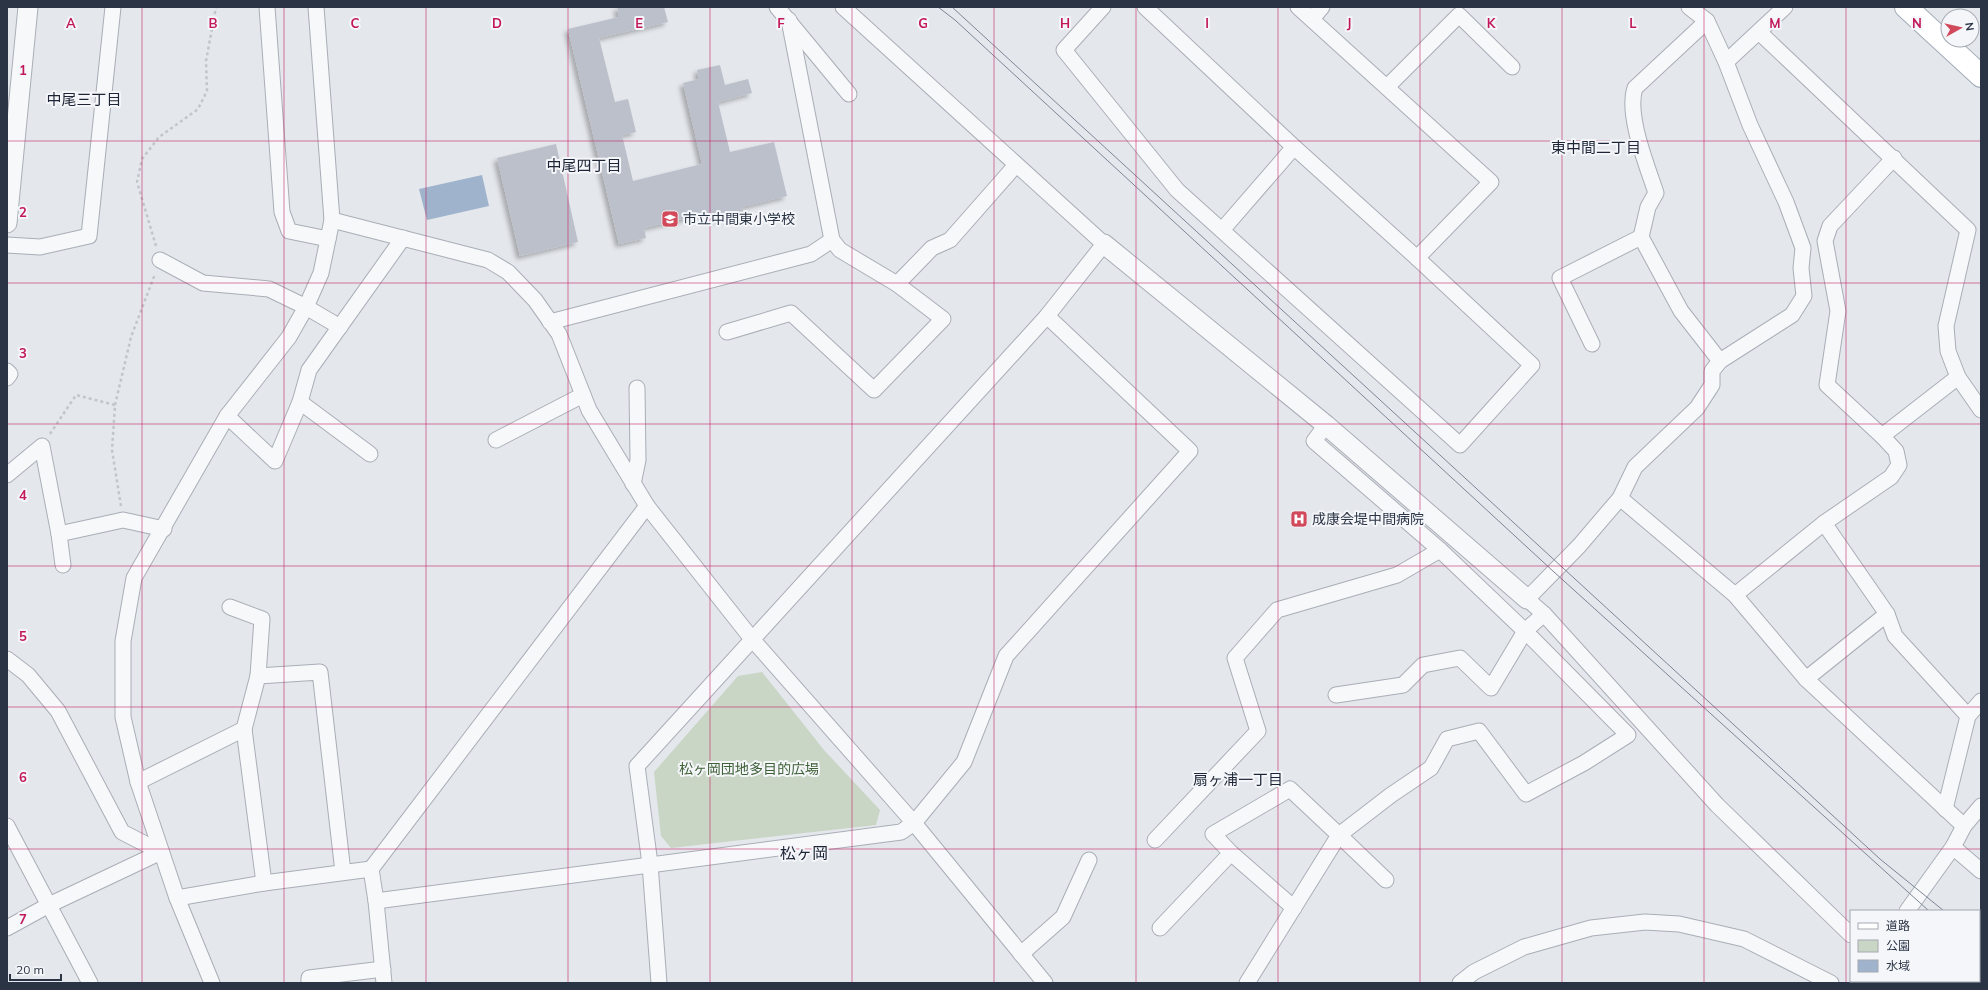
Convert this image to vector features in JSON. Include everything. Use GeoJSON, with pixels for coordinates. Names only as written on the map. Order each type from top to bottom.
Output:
{"type":"FeatureCollection","features":[{"type":"Feature","properties":{"kind":"main road"},"geometry":{"type":"LineString","coordinates":[[1906,7],[1981,76]]}},
{"type":"Feature","properties":{"kind":"street"},"geometry":{"type":"LineString","coordinates":[[7,223],[8,189],[28,7]]}},
{"type":"Feature","properties":{"kind":"street"},"geometry":{"type":"LineString","coordinates":[[7,245],[40,247],[89,236],[113,7]]}},
{"type":"Feature","properties":{"kind":"street"},"geometry":{"type":"LineString","coordinates":[[267,7],[282,212],[290,231],[328,239]]}},
{"type":"Feature","properties":{"kind":"street"},"geometry":{"type":"LineString","coordinates":[[212,983],[177,898],[138,782],[123,717],[123,640],[134,578],[164,529],[227,416],[289,337],[306,307],[321,273],[332,220],[316,7]]}},
{"type":"Feature","properties":{"kind":"street"},"geometry":{"type":"LineString","coordinates":[[777,7],[849,94]]}},
{"type":"Feature","properties":{"kind":"street"},"geometry":{"type":"LineString","coordinates":[[843,7],[1104,244],[1326,425],[1544,614],[1717,805],[1850,934]]}},
{"type":"Feature","properties":{"kind":"street"},"geometry":{"type":"LineString","coordinates":[[1103,7],[1064,50],[1178,190],[1460,444],[1532,365],[1417,258],[1294,147],[1145,7]]}},
{"type":"Feature","properties":{"kind":"street"},"geometry":{"type":"LineString","coordinates":[[1298,7],[1490,182],[1417,258]]}},
{"type":"Feature","properties":{"kind":"street"},"geometry":{"type":"LineString","coordinates":[[1312,19],[1322,7]]}},
{"type":"Feature","properties":{"kind":"street"},"geometry":{"type":"LineString","coordinates":[[1526,599],[1579,546],[1620,498],[1635,467],[1697,408],[1712,385],[1712,371],[1720,361],[1792,315],[1804,296],[1801,268],[1803,248],[1786,202],[1750,125],[1726,62],[1707,21],[1689,7]]}},
{"type":"Feature","properties":{"kind":"street"},"geometry":{"type":"LineString","coordinates":[[1726,62],[1785,7]]}},
{"type":"Feature","properties":{"kind":"street"},"geometry":{"type":"LineString","coordinates":[[1387,87],[1459,15],[1512,67]]}},
{"type":"Feature","properties":{"kind":"street"},"geometry":{"type":"LineString","coordinates":[[727,332],[791,313],[874,390],[943,319],[897,284],[840,250],[832,240],[789,20]]}},
{"type":"Feature","properties":{"kind":"street"},"geometry":{"type":"LineString","coordinates":[[1707,21],[1635,88],[1632,98],[1632,113],[1656,193],[1648,207],[1640,237],[1680,311],[1720,361]]}},
{"type":"Feature","properties":{"kind":"street"},"geometry":{"type":"LineString","coordinates":[[1759,32],[1894,158],[1968,230],[1946,326],[1948,350],[1958,377],[1981,410]]}},
{"type":"Feature","properties":{"kind":"street"},"geometry":{"type":"LineString","coordinates":[[1223,229],[1294,147]]}},
{"type":"Feature","properties":{"kind":"street"},"geometry":{"type":"LineString","coordinates":[[1734,595],[1824,523],[1891,477],[1899,465],[1896,451],[1882,436],[1827,386],[1838,311],[1825,241],[1830,226],[1894,158]]}},
{"type":"Feature","properties":{"kind":"street"},"geometry":{"type":"LineString","coordinates":[[897,284],[932,248],[950,240],[1016,165]]}},
{"type":"Feature","properties":{"kind":"street"},"geometry":{"type":"LineString","coordinates":[[332,220],[488,260],[508,272],[535,300],[559,334],[589,410],[646,506],[752,639],[914,822],[1045,983]]}},
{"type":"Feature","properties":{"kind":"street"},"geometry":{"type":"LineString","coordinates":[[1592,344],[1560,278],[1640,237]]}},
{"type":"Feature","properties":{"kind":"street"},"geometry":{"type":"LineString","coordinates":[[227,416],[275,461],[300,402],[309,370],[404,238]]}},
{"type":"Feature","properties":{"kind":"street"},"geometry":{"type":"LineString","coordinates":[[550,322],[811,254],[832,240]]}},
{"type":"Feature","properties":{"kind":"street"},"geometry":{"type":"LineString","coordinates":[[1803,248],[1825,241]]}},
{"type":"Feature","properties":{"kind":"street"},"geometry":{"type":"LineString","coordinates":[[656,983],[650,864],[637,766],[1047,316],[1104,244]]}},
{"type":"Feature","properties":{"kind":"street"},"geometry":{"type":"LineString","coordinates":[[160,260],[203,284],[269,289],[306,307],[340,327]]}},
{"type":"Feature","properties":{"kind":"street"},"geometry":{"type":"LineString","coordinates":[[376,901],[901,832],[914,822],[964,762],[1006,656],[1190,451],[1047,316]]}},
{"type":"Feature","properties":{"kind":"street"},"geometry":{"type":"LineString","coordinates":[[7,371],[10,374],[7,378]]}},
{"type":"Feature","properties":{"kind":"street"},"geometry":{"type":"LineString","coordinates":[[1882,436],[1958,377]]}},
{"type":"Feature","properties":{"kind":"street"},"geometry":{"type":"LineString","coordinates":[[633,484],[638,460],[638,388]]}},
{"type":"Feature","properties":{"kind":"street"},"geometry":{"type":"LineString","coordinates":[[496,440],[583,395]]}},
{"type":"Feature","properties":{"kind":"street"},"geometry":{"type":"LineString","coordinates":[[300,402],[370,454]]}},
{"type":"Feature","properties":{"kind":"street"},"geometry":{"type":"LineString","coordinates":[[1247,983],[1339,835],[1391,795],[1431,768],[1447,739],[1479,731],[1526,794],[1584,763],[1628,735],[1525,631],[1440,550],[1314,441],[1326,425]]}},
{"type":"Feature","properties":{"kind":"street"},"geometry":{"type":"LineString","coordinates":[[7,475],[42,446],[59,534],[63,565]]}},
{"type":"Feature","properties":{"kind":"street"},"geometry":{"type":"LineString","coordinates":[[1620,498],[1734,595],[1806,679],[1964,826]]}},
{"type":"Feature","properties":{"kind":"street"},"geometry":{"type":"LineString","coordinates":[[310,983],[309,978],[384,976],[371,869],[646,506]]}},
{"type":"Feature","properties":{"kind":"street"},"geometry":{"type":"LineString","coordinates":[[59,534],[123,520],[164,529]]}},
{"type":"Feature","properties":{"kind":"street"},"geometry":{"type":"LineString","coordinates":[[1824,523],[1887,614],[1895,636],[1968,716]]}},
{"type":"Feature","properties":{"kind":"street"},"geometry":{"type":"LineString","coordinates":[[1155,840],[1258,731],[1235,658],[1277,610],[1398,575],[1440,550]]}},
{"type":"Feature","properties":{"kind":"street"},"geometry":{"type":"LineString","coordinates":[[230,607],[262,619],[258,676],[244,729],[264,883]]}},
{"type":"Feature","properties":{"kind":"street"},"geometry":{"type":"LineString","coordinates":[[1336,695],[1403,685],[1423,664],[1460,658],[1490,688],[1525,631],[1544,614]]}},
{"type":"Feature","properties":{"kind":"street"},"geometry":{"type":"LineString","coordinates":[[1806,679],[1887,614]]}},
{"type":"Feature","properties":{"kind":"street"},"geometry":{"type":"LineString","coordinates":[[7,659],[28,675],[58,711],[122,832],[162,852]]}},
{"type":"Feature","properties":{"kind":"street"},"geometry":{"type":"LineString","coordinates":[[258,676],[320,672],[343,872]]}},
{"type":"Feature","properties":{"kind":"street"},"geometry":{"type":"LineString","coordinates":[[1945,809],[1968,716],[1981,701]]}},
{"type":"Feature","properties":{"kind":"street"},"geometry":{"type":"LineString","coordinates":[[138,782],[244,729]]}},
{"type":"Feature","properties":{"kind":"street"},"geometry":{"type":"LineString","coordinates":[[1294,908],[1231,853],[1213,834],[1290,789],[1386,880]]}},
{"type":"Feature","properties":{"kind":"street"},"geometry":{"type":"LineString","coordinates":[[1908,910],[1953,848],[1964,826],[1981,806]]}},
{"type":"Feature","properties":{"kind":"street"},"geometry":{"type":"LineString","coordinates":[[7,826],[90,983]]}},
{"type":"Feature","properties":{"kind":"street"},"geometry":{"type":"LineString","coordinates":[[1953,848],[1981,871]]}},
{"type":"Feature","properties":{"kind":"street"},"geometry":{"type":"LineString","coordinates":[[7,928],[49,905],[162,852]]}},
{"type":"Feature","properties":{"kind":"street"},"geometry":{"type":"LineString","coordinates":[[1160,928],[1231,853]]}},
{"type":"Feature","properties":{"kind":"street"},"geometry":{"type":"LineString","coordinates":[[1021,954],[1063,917],[1089,860]]}},
{"type":"Feature","properties":{"kind":"street"},"geometry":{"type":"LineString","coordinates":[[177,898],[264,883],[371,869]]}},
{"type":"Feature","properties":{"kind":"street"},"geometry":{"type":"LineString","coordinates":[[1460,983],[1474,972],[1524,947],[1591,928],[1645,922],[1679,924],[1744,939],[1831,983]]}},
{"type":"Feature","properties":{"kind":"path"},"geometry":{"type":"LineString","coordinates":[[123,520],[112,450],[115,405],[131,337],[160,260],[137,182],[142,159],[159,137],[198,109],[207,91],[206,61],[216,7]]}},
{"type":"Feature","properties":{"kind":"path"},"geometry":{"type":"LineString","coordinates":[[42,446],[76,395],[115,405]]}},
{"type":"Feature","properties":{"kind":"green space","name":"松ヶ岡団地多目的広場"},"geometry":{"type":"Polygon","coordinates":[[[762,672],[824,750],[880,810],[876,825],[671,848],[661,836],[654,772],[738,676],[762,672]]]}},
{"type":"Feature","properties":{"kind":"water"},"geometry":{"type":"Polygon","coordinates":[[[482,175],[489,206],[427,220],[419,189],[482,175]]]}},
{"type":"Feature","properties":{"kind":"building"},"geometry":{"type":"Polygon","coordinates":[[[617,7],[664,7],[668,22],[599,38],[615,102],[628,99],[636,132],[622,135],[633,181],[702,164],[683,83],[699,79],[697,70],[720,65],[725,85],[748,79],[752,93],[718,102],[730,152],[774,142],[787,196],[742,207],[744,214],[716,220],[714,212],[644,228],[646,238],[619,244],[568,29],[619,17],[617,7]]]}},
{"type":"Feature","properties":{"kind":"building"},"geometry":{"type":"Polygon","coordinates":[[[556,144],[578,242],[520,256],[497,158],[556,144]]]}},
{"type":"Feature","properties":{"kind":"tram line"},"geometry":{"type":"LineString","coordinates":[[938,7],[955,20],[1554,572],[1928,910]]}},
{"type":"Feature","properties":{"kind":"tram line"},"geometry":{"type":"LineString","coordinates":[[952,7],[1880,859],[1943,910]]}},
{"type":"Feature","properties":{"kind":"place","name":"市立中間東小学校"},"geometry":{"type":"Point","coordinates":[670,219]}},
{"type":"Feature","properties":{"kind":"place","name":"成康会堤中間病院"},"geometry":{"type":"Point","coordinates":[1299,519]}},
{"type":"Feature","properties":{"kind":"district","name":"中尾三丁目"},"geometry":{"type":"Point","coordinates":[84,99]}},
{"type":"Feature","properties":{"kind":"district","name":"東中間二丁目"},"geometry":{"type":"Point","coordinates":[1596,147]}},
{"type":"Feature","properties":{"kind":"district","name":"中尾四丁目"},"geometry":{"type":"Point","coordinates":[584,165]}},
{"type":"Feature","properties":{"kind":"district","name":"扇ヶ浦一丁目"},"geometry":{"type":"Point","coordinates":[1238,779]}},
{"type":"Feature","properties":{"kind":"district","name":"松ヶ岡"},"geometry":{"type":"Point","coordinates":[804,853]}}]}
